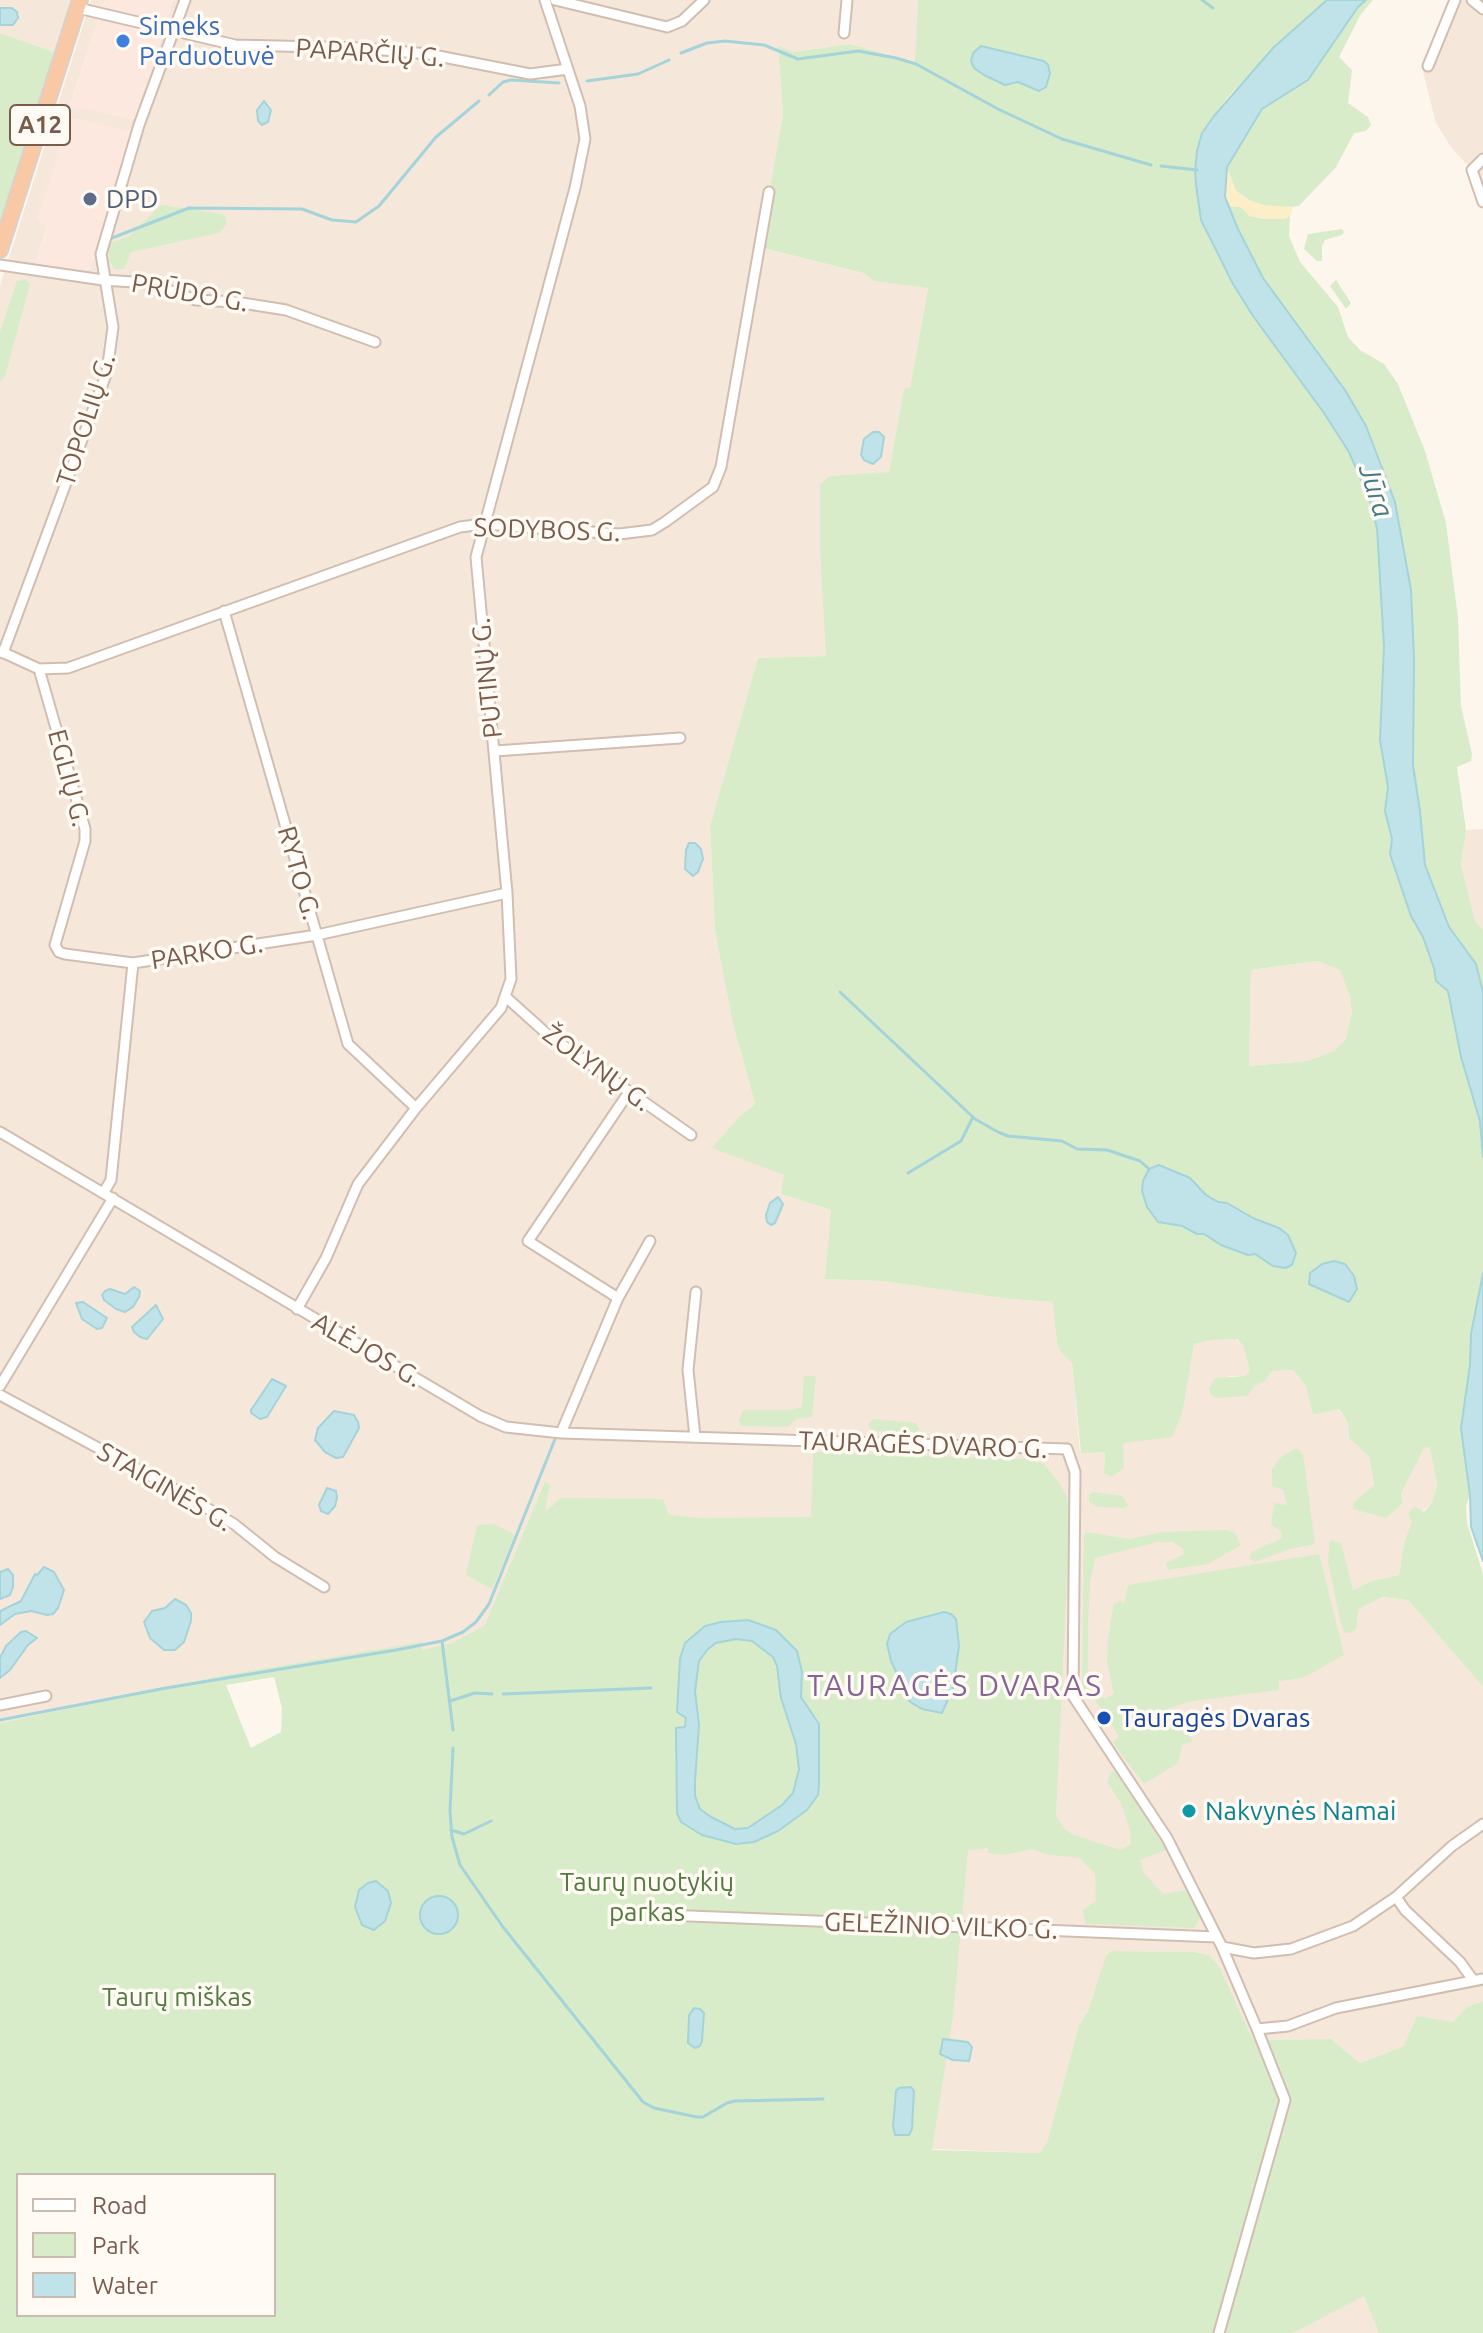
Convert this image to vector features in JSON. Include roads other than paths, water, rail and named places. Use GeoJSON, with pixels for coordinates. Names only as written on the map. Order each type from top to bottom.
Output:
{"type":"FeatureCollection","features":[{"type":"Feature","properties":{"kind":"highway","name":"A12"},"geometry":{"type":"LineString","coordinates":[[0,250],[79,4]]}},
{"type":"Feature","properties":{"kind":"street","name":"TOPOLIŲ G."},"geometry":{"type":"LineString","coordinates":[[1,652],[107,372],[113,327],[101,254],[139,125],[185,0]]}},
{"type":"Feature","properties":{"kind":"street","name":"PUTINŲ G."},"geometry":{"type":"LineString","coordinates":[[297,1309],[326,1258],[358,1184],[416,1108],[495,1017],[507,998],[512,966],[507,893],[476,573],[477,547],[582,157],[584,122],[545,0]]}},
{"type":"Feature","properties":{"kind":"street"},"geometry":{"type":"LineString","coordinates":[[555,0],[667,27],[682,21],[704,0]]}},
{"type":"Feature","properties":{"kind":"street"},"geometry":{"type":"LineString","coordinates":[[844,33],[847,0]]}},
{"type":"Feature","properties":{"kind":"street"},"geometry":{"type":"LineString","coordinates":[[1428,66],[1455,0]]}},
{"type":"Feature","properties":{"kind":"street"},"geometry":{"type":"LineString","coordinates":[[1472,0],[1483,9]]}},
{"type":"Feature","properties":{"kind":"street","name":"PAPARČIŲ G."},"geometry":{"type":"LineString","coordinates":[[79,4],[172,31],[235,45],[362,48],[428,54],[530,74],[568,69]]}},
{"type":"Feature","properties":{"kind":"street"},"geometry":{"type":"LineString","coordinates":[[1483,159],[1472,170],[1483,202]]}},
{"type":"Feature","properties":{"kind":"street","name":"SODYBOS G."},"geometry":{"type":"LineString","coordinates":[[39,669],[68,668],[460,527],[483,524],[637,533],[652,530],[665,522],[713,487],[721,467],[769,192]]}},
{"type":"Feature","properties":{"kind":"street","name":"PRŪDO G."},"geometry":{"type":"LineString","coordinates":[[0,265],[103,280],[148,283],[196,300],[236,302],[286,310],[375,342]]}},
{"type":"Feature","properties":{"kind":"street","name":"RYTO G."},"geometry":{"type":"LineString","coordinates":[[224,611],[348,1044],[416,1108]]}},
{"type":"Feature","properties":{"kind":"street"},"geometry":{"type":"LineString","coordinates":[[1,652],[39,669]]}},
{"type":"Feature","properties":{"kind":"street","name":"EGLIŲ G."},"geometry":{"type":"LineString","coordinates":[[39,669],[85,829],[85,841],[55,945],[59,952],[65,954],[133,963]]}},
{"type":"Feature","properties":{"kind":"street"},"geometry":{"type":"LineString","coordinates":[[495,751],[680,738]]}},
{"type":"Feature","properties":{"kind":"street","name":"PARKO G."},"geometry":{"type":"LineString","coordinates":[[104,1192],[111,1180],[133,963],[317,935],[507,893]]}},
{"type":"Feature","properties":{"kind":"street","name":"ŽOLYNŲ G."},"geometry":{"type":"LineString","coordinates":[[507,998],[547,1034],[691,1135]]}},
{"type":"Feature","properties":{"kind":"street"},"geometry":{"type":"LineString","coordinates":[[618,1298],[528,1241],[629,1092]]}},
{"type":"Feature","properties":{"kind":"street","name":"ALĖJOS G."},"geometry":{"type":"LineString","coordinates":[[0,1132],[494,1423],[518,1430],[561,1433]]}},
{"type":"Feature","properties":{"kind":"street"},"geometry":{"type":"LineString","coordinates":[[0,1386],[113,1198]]}},
{"type":"Feature","properties":{"kind":"street"},"geometry":{"type":"LineString","coordinates":[[561,1433],[618,1298],[650,1241]]}},
{"type":"Feature","properties":{"kind":"street"},"geometry":{"type":"LineString","coordinates":[[695,1437],[688,1370],[696,1292]]}},
{"type":"Feature","properties":{"kind":"street","name":"STAIGINĖS G."},"geometry":{"type":"LineString","coordinates":[[0,1395],[234,1524],[275,1557],[324,1587]]}},
{"type":"Feature","properties":{"kind":"street","name":"TAURAGĖS DVARO G."},"geometry":{"type":"LineString","coordinates":[[561,1433],[1067,1449],[1075,1472],[1073,1696],[1167,1838],[1222,1947],[1285,2100],[1219,2333]]}},
{"type":"Feature","properties":{"kind":"street"},"geometry":{"type":"LineString","coordinates":[[0,1705],[46,1696]]}},
{"type":"Feature","properties":{"kind":"street"},"geometry":{"type":"LineString","coordinates":[[1222,1947],[1254,1953],[1275,1952],[1310,1944],[1353,1926],[1396,1897],[1452,1846],[1483,1824]]}},
{"type":"Feature","properties":{"kind":"street"},"geometry":{"type":"LineString","coordinates":[[1396,1897],[1405,1910],[1478,1980]]}},
{"type":"Feature","properties":{"kind":"street","name":"GELEŽINIO VILKO G."},"geometry":{"type":"LineString","coordinates":[[665,1915],[1217,1937]]}},
{"type":"Feature","properties":{"kind":"street"},"geometry":{"type":"LineString","coordinates":[[1257,2029],[1288,2026],[1336,2008],[1478,1980]]}},
{"type":"Feature","properties":{"kind":"water","name":"Jūra"},"geometry":{"type":"Polygon","coordinates":[[[1327,0],[1366,0],[1308,80],[1262,109],[1227,167],[1225,197],[1263,278],[1345,390],[1366,426],[1395,502],[1411,590],[1413,765],[1425,865],[1449,927],[1476,964],[1483,992],[1483,1157],[1480,1121],[1461,1057],[1448,991],[1436,981],[1423,937],[1411,916],[1390,854],[1392,839],[1385,811],[1388,787],[1380,740],[1384,647],[1377,528],[1369,498],[1349,452],[1233,284],[1201,220],[1196,185],[1197,151],[1202,133],[1214,116],[1274,47],[1327,0]]]}},
{"type":"Feature","properties":{"kind":"water"},"geometry":{"type":"Polygon","coordinates":[[[0,8],[12,8],[17,12],[18,18],[13,25],[0,25],[0,8]]]}},
{"type":"Feature","properties":{"kind":"water"},"geometry":{"type":"Polygon","coordinates":[[[981,46],[1044,61],[1050,73],[1046,87],[1039,91],[1018,82],[1005,85],[984,75],[974,68],[971,61],[973,53],[981,46]]]}},
{"type":"Feature","properties":{"kind":"water"},"geometry":{"type":"Polygon","coordinates":[[[264,101],[271,110],[268,122],[262,125],[258,121],[257,110],[264,101]]]}},
{"type":"Feature","properties":{"kind":"water"},"geometry":{"type":"Polygon","coordinates":[[[873,432],[879,432],[884,437],[881,457],[873,464],[861,455],[864,439],[873,432]]]}},
{"type":"Feature","properties":{"kind":"water"},"geometry":{"type":"Polygon","coordinates":[[[689,843],[695,843],[701,849],[703,859],[693,876],[685,869],[689,843]]]}},
{"type":"Feature","properties":{"kind":"water"},"geometry":{"type":"Polygon","coordinates":[[[1159,1165],[1190,1178],[1206,1195],[1218,1202],[1227,1203],[1279,1228],[1288,1235],[1296,1253],[1292,1265],[1285,1268],[1273,1266],[1255,1254],[1248,1255],[1221,1245],[1204,1234],[1158,1222],[1147,1207],[1142,1191],[1149,1169],[1159,1165]]]}},
{"type":"Feature","properties":{"kind":"water"},"geometry":{"type":"Polygon","coordinates":[[[778,1197],[783,1204],[775,1223],[771,1225],[766,1215],[770,1203],[778,1197]]]}},
{"type":"Feature","properties":{"kind":"water"},"geometry":{"type":"Polygon","coordinates":[[[1334,1261],[1345,1264],[1354,1276],[1357,1289],[1349,1302],[1309,1284],[1310,1273],[1322,1264],[1334,1261]]]}},
{"type":"Feature","properties":{"kind":"water"},"geometry":{"type":"Polygon","coordinates":[[[1483,1273],[1483,1561],[1471,1527],[1461,1428],[1471,1334],[1483,1273]]]}},
{"type":"Feature","properties":{"kind":"water"},"geometry":{"type":"Polygon","coordinates":[[[134,1287],[140,1291],[139,1297],[133,1307],[125,1312],[116,1309],[102,1295],[110,1289],[125,1294],[134,1287]]]}},
{"type":"Feature","properties":{"kind":"water"},"geometry":{"type":"Polygon","coordinates":[[[83,1302],[107,1318],[102,1328],[97,1329],[82,1319],[76,1303],[83,1302]]]}},
{"type":"Feature","properties":{"kind":"water"},"geometry":{"type":"Polygon","coordinates":[[[156,1305],[163,1319],[147,1339],[140,1337],[132,1327],[156,1305]]]}},
{"type":"Feature","properties":{"kind":"water"},"geometry":{"type":"Polygon","coordinates":[[[272,1379],[286,1386],[267,1417],[260,1419],[251,1410],[272,1379]]]}},
{"type":"Feature","properties":{"kind":"water"},"geometry":{"type":"Polygon","coordinates":[[[334,1411],[354,1415],[359,1428],[343,1457],[336,1458],[325,1452],[315,1440],[318,1428],[334,1411]]]}},
{"type":"Feature","properties":{"kind":"water"},"geometry":{"type":"Polygon","coordinates":[[[327,1488],[336,1491],[337,1498],[328,1514],[321,1511],[319,1505],[327,1488]]]}},
{"type":"Feature","properties":{"kind":"water"},"geometry":{"type":"Polygon","coordinates":[[[44,1567],[54,1572],[64,1590],[58,1608],[47,1615],[31,1611],[15,1614],[0,1625],[0,1611],[21,1601],[35,1574],[44,1567]]]}},
{"type":"Feature","properties":{"kind":"water"},"geometry":{"type":"Polygon","coordinates":[[[8,1569],[13,1575],[13,1587],[10,1595],[0,1599],[0,1572],[8,1569]]]}},
{"type":"Feature","properties":{"kind":"water"},"geometry":{"type":"Polygon","coordinates":[[[175,1599],[186,1605],[191,1621],[184,1642],[175,1650],[164,1650],[150,1638],[144,1622],[152,1611],[165,1608],[175,1599]]]}},
{"type":"Feature","properties":{"kind":"water"},"geometry":{"type":"Polygon","coordinates":[[[944,1612],[956,1619],[959,1646],[953,1688],[942,1713],[922,1709],[910,1702],[891,1661],[887,1644],[890,1634],[906,1622],[944,1612]]]}},
{"type":"Feature","properties":{"kind":"water"},"geometry":{"type":"Polygon","coordinates":[[[748,1620],[776,1630],[797,1651],[802,1672],[801,1697],[819,1724],[818,1795],[807,1810],[778,1831],[754,1842],[736,1844],[702,1835],[681,1822],[677,1813],[676,1728],[685,1727],[686,1718],[677,1712],[680,1659],[685,1643],[705,1626],[748,1620]],[[736,1639],[716,1643],[708,1649],[699,1661],[695,1691],[699,1725],[695,1796],[700,1809],[735,1829],[748,1828],[782,1805],[793,1793],[799,1769],[796,1744],[781,1698],[777,1666],[773,1657],[752,1641],[736,1639]]]}},
{"type":"Feature","properties":{"kind":"water"},"geometry":{"type":"Polygon","coordinates":[[[26,1631],[37,1638],[0,1678],[0,1658],[6,1646],[26,1631]]]}},
{"type":"Feature","properties":{"kind":"water"},"geometry":{"type":"Polygon","coordinates":[[[376,1881],[388,1891],[391,1903],[385,1921],[374,1930],[362,1925],[355,1907],[359,1890],[376,1881]]]}},
{"type":"Feature","properties":{"kind":"water"},"geometry":{"type":"Polygon","coordinates":[[[439,1896],[452,1902],[458,1915],[452,1928],[439,1934],[426,1928],[420,1915],[426,1902],[439,1896]]]}},
{"type":"Feature","properties":{"kind":"water"},"geometry":{"type":"Polygon","coordinates":[[[694,2008],[704,2013],[702,2041],[695,2048],[688,2043],[689,2015],[694,2008]]]}},
{"type":"Feature","properties":{"kind":"water"},"geometry":{"type":"Polygon","coordinates":[[[943,2039],[968,2042],[972,2047],[969,2061],[953,2060],[940,2054],[943,2039]]]}},
{"type":"Feature","properties":{"kind":"water"},"geometry":{"type":"Polygon","coordinates":[[[911,2087],[914,2091],[912,2129],[909,2135],[895,2135],[896,2091],[911,2087]]]}},
{"type":"Feature","properties":{"kind":"waterway"},"geometry":{"type":"LineString","coordinates":[[1202,0],[1213,8]]}},
{"type":"Feature","properties":{"kind":"waterway"},"geometry":{"type":"LineString","coordinates":[[681,53],[707,43],[725,41],[764,45],[798,59],[858,51],[896,58],[916,64],[998,109],[1062,139],[1151,165]]}},
{"type":"Feature","properties":{"kind":"waterway"},"geometry":{"type":"LineString","coordinates":[[587,81],[638,74],[669,60]]}},
{"type":"Feature","properties":{"kind":"waterway"},"geometry":{"type":"LineString","coordinates":[[489,95],[503,82],[511,80],[559,83]]}},
{"type":"Feature","properties":{"kind":"waterway"},"geometry":{"type":"LineString","coordinates":[[112,238],[189,208],[302,209],[332,220],[356,222],[379,206],[436,137],[479,101]]}},
{"type":"Feature","properties":{"kind":"waterway"},"geometry":{"type":"LineString","coordinates":[[1161,166],[1197,170]]}},
{"type":"Feature","properties":{"kind":"waterway"},"geometry":{"type":"LineString","coordinates":[[840,992],[975,1119],[1008,1136],[1062,1141],[1077,1149],[1107,1150],[1140,1161],[1149,1169]]}},
{"type":"Feature","properties":{"kind":"waterway"},"geometry":{"type":"LineString","coordinates":[[908,1173],[961,1141],[973,1117]]}},
{"type":"Feature","properties":{"kind":"waterway"},"geometry":{"type":"LineString","coordinates":[[0,1720],[166,1688],[396,1650],[442,1641],[463,1632],[476,1622],[489,1604],[555,1439]]}},
{"type":"Feature","properties":{"kind":"waterway"},"geometry":{"type":"LineString","coordinates":[[442,1641],[453,1730]]}},
{"type":"Feature","properties":{"kind":"waterway"},"geometry":{"type":"LineString","coordinates":[[503,1694],[651,1688]]}},
{"type":"Feature","properties":{"kind":"waterway"},"geometry":{"type":"LineString","coordinates":[[450,1701],[475,1693],[492,1694]]}},
{"type":"Feature","properties":{"kind":"waterway"},"geometry":{"type":"LineString","coordinates":[[453,1748],[450,1811],[452,1837],[460,1865],[503,1927],[643,2102],[654,2108],[703,2117],[735,2101],[823,2099]]}},
{"type":"Feature","properties":{"kind":"waterway"},"geometry":{"type":"LineString","coordinates":[[451,1830],[464,1834],[491,1821]]}},
{"type":"Feature","properties":{"kind":"place","name":"Simeks Parduotuvė"},"geometry":{"type":"Point","coordinates":[123,41]}},
{"type":"Feature","properties":{"kind":"place","name":"DPD"},"geometry":{"type":"Point","coordinates":[90,199]}},
{"type":"Feature","properties":{"kind":"place","name":"Tauragės Dvaras"},"geometry":{"type":"Point","coordinates":[1104,1718]}},
{"type":"Feature","properties":{"kind":"place","name":"Nakvynės Namai"},"geometry":{"type":"Point","coordinates":[1189,1811]}},
{"type":"Feature","properties":{"kind":"district","name":"TAURAGĖS DVARAS"},"geometry":{"type":"Point","coordinates":[955,1686]}},
{"type":"Feature","properties":{"kind":"park label","name":"Taurų nuotykių parkas"},"geometry":{"type":"Point","coordinates":[647,1897]}},
{"type":"Feature","properties":{"kind":"park label","name":"Taurų miškas"},"geometry":{"type":"Point","coordinates":[177,1997]}}]}
